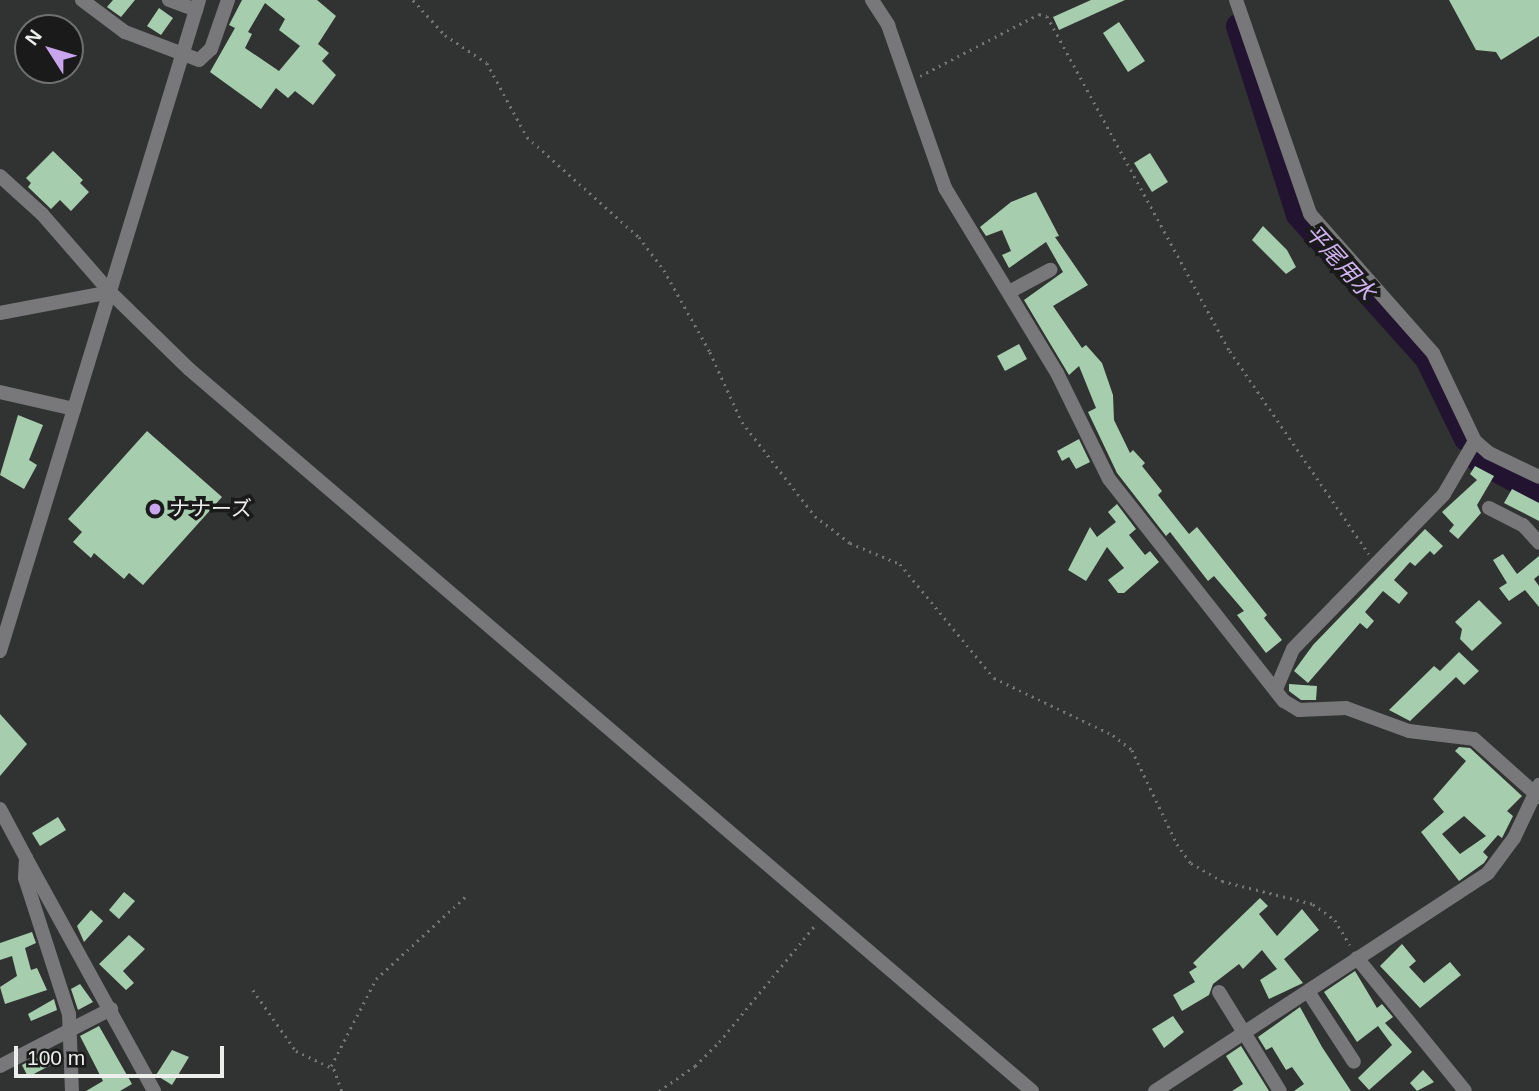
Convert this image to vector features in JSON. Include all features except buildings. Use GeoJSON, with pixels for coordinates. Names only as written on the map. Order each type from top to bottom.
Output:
{"type":"FeatureCollection","features":[{"type":"Feature","properties":{"kind":"street"},"geometry":{"type":"LineString","coordinates":[[82,0],[125,32],[199,60],[211,50],[228,0]]}},
{"type":"Feature","properties":{"kind":"street"},"geometry":{"type":"LineString","coordinates":[[0,651],[184,55],[197,5],[169,0]]}},
{"type":"Feature","properties":{"kind":"street"},"geometry":{"type":"LineString","coordinates":[[872,0],[888,25],[946,188],[1057,373],[1109,479],[1276,689],[1300,710],[1346,708],[1409,731],[1474,739],[1538,792],[1514,838],[1488,873],[1357,958],[1309,993],[1157,1090]]}},
{"type":"Feature","properties":{"kind":"street"},"geometry":{"type":"LineString","coordinates":[[1236,0],[1310,214],[1433,353],[1475,441],[1489,453],[1539,477]]}},
{"type":"Feature","properties":{"kind":"street"},"geometry":{"type":"LineString","coordinates":[[0,176],[67,240],[110,292],[216,393],[1032,1091]]}},
{"type":"Feature","properties":{"kind":"street"},"geometry":{"type":"LineString","coordinates":[[1009,292],[1051,270]]}},
{"type":"Feature","properties":{"kind":"street"},"geometry":{"type":"LineString","coordinates":[[0,313],[110,292]]}},
{"type":"Feature","properties":{"kind":"street"},"geometry":{"type":"LineString","coordinates":[[0,392],[74,409]]}},
{"type":"Feature","properties":{"kind":"street"},"geometry":{"type":"LineString","coordinates":[[1276,689],[1293,649],[1444,494],[1475,441]]}},
{"type":"Feature","properties":{"kind":"street"},"geometry":{"type":"LineString","coordinates":[[1489,508],[1523,526],[1539,543]]}},
{"type":"Feature","properties":{"kind":"street"},"geometry":{"type":"LineString","coordinates":[[0,809],[154,1091]]}},
{"type":"Feature","properties":{"kind":"street"},"geometry":{"type":"LineString","coordinates":[[26,858],[24,878],[55,964],[71,1031],[72,1091]]}},
{"type":"Feature","properties":{"kind":"street"},"geometry":{"type":"LineString","coordinates":[[1357,958],[1465,1091]]}},
{"type":"Feature","properties":{"kind":"street"},"geometry":{"type":"LineString","coordinates":[[1219,992],[1280,1091]]}},
{"type":"Feature","properties":{"kind":"street"},"geometry":{"type":"LineString","coordinates":[[1309,993],[1354,1062]]}},
{"type":"Feature","properties":{"kind":"street"},"geometry":{"type":"LineString","coordinates":[[0,1066],[111,1009]]}},
{"type":"Feature","properties":{"kind":"path"},"geometry":{"type":"LineString","coordinates":[[413,0],[436,27],[488,63],[527,137],[639,237],[664,270],[710,352],[742,422],[815,516],[850,542],[900,564],[994,678],[1113,735],[1132,750],[1177,844],[1191,863],[1222,881],[1313,904],[1335,920],[1357,958]]}},
{"type":"Feature","properties":{"kind":"path"},"geometry":{"type":"LineString","coordinates":[[908,82],[1039,14],[1047,16],[1230,351],[1375,562]]}},
{"type":"Feature","properties":{"kind":"path"},"geometry":{"type":"LineString","coordinates":[[331,1066],[376,979],[467,895]]}},
{"type":"Feature","properties":{"kind":"path"},"geometry":{"type":"LineString","coordinates":[[659,1091],[695,1066],[719,1042],[824,915]]}},
{"type":"Feature","properties":{"kind":"path"},"geometry":{"type":"LineString","coordinates":[[253,990],[296,1051],[331,1066],[342,1091]]}},
{"type":"Feature","properties":{"kind":"waterway","name":"平尾用水"},"geometry":{"type":"LineString","coordinates":[[1238,26],[1298,215],[1427,359],[1466,439]]}},
{"type":"Feature","properties":{"kind":"waterway","name":"平尾用水"},"geometry":{"type":"LineString","coordinates":[[1479,461],[1539,493]]}},
{"type":"Feature","properties":{"kind":"place","name":"ナナーズ"},"geometry":{"type":"Point","coordinates":[155,509]}}]}
